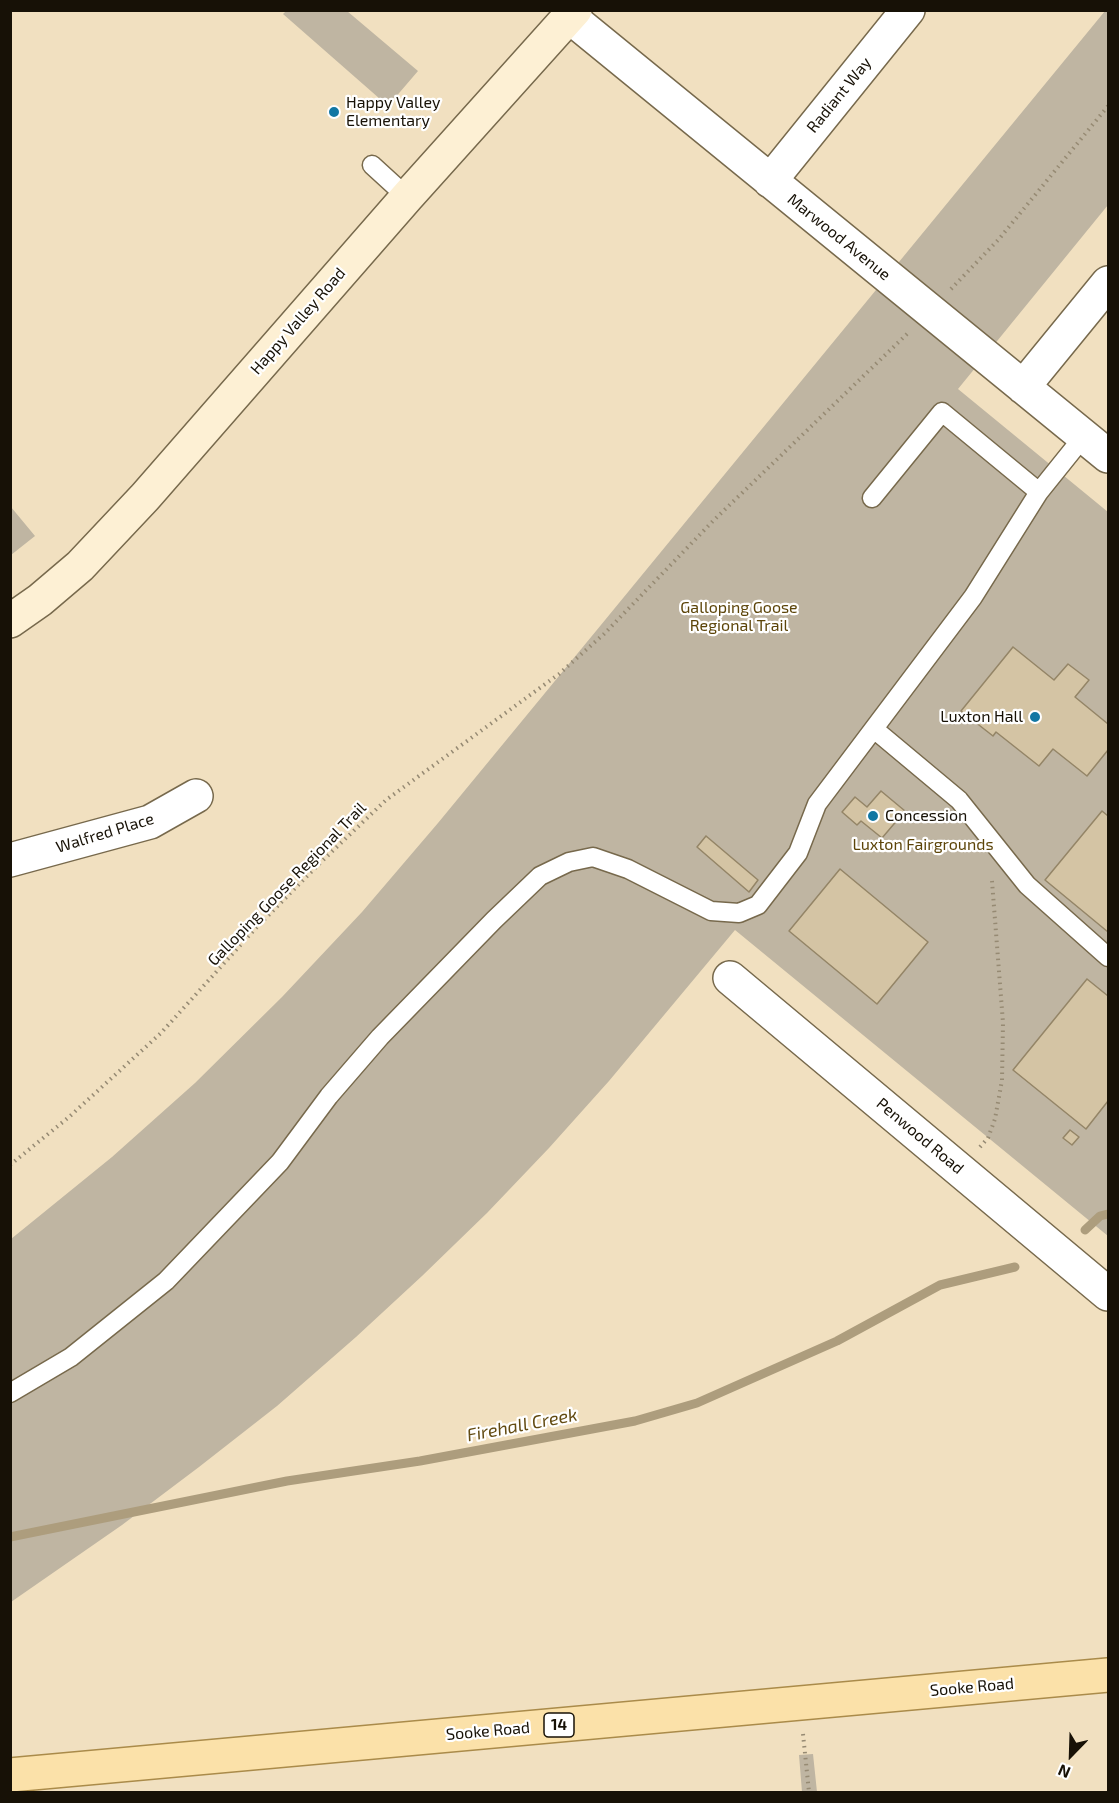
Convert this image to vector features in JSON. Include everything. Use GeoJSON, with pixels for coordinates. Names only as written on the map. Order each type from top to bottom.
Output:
{"type":"FeatureCollection","features":[{"type":"Feature","properties":{"kind":"main road","name":"Happy Valley Road"},"geometry":{"type":"LineString","coordinates":[[10,621],[40,600],[80,566],[145,497],[572,14]]}},
{"type":"Feature","properties":{"kind":"main road","name":"Sooke Road"},"geometry":{"type":"LineString","coordinates":[[10,1775],[1108,1675]]}},
{"type":"Feature","properties":{"kind":"street","name":"Radiant Way"},"geometry":{"type":"LineString","coordinates":[[770,181],[908,10]]}},
{"type":"Feature","properties":{"kind":"street","name":"Marwood Avenue"},"geometry":{"type":"LineString","coordinates":[[572,14],[770,181],[1096,446]]}},
{"type":"Feature","properties":{"kind":"street"},"geometry":{"type":"LineString","coordinates":[[1023,387],[1108,283]]}},
{"type":"Feature","properties":{"kind":"street","name":"Walfred Place"},"geometry":{"type":"LineString","coordinates":[[10,860],[150,822],[196,796]]}},
{"type":"Feature","properties":{"kind":"street","name":"Penwood Road"},"geometry":{"type":"LineString","coordinates":[[730,978],[1108,1294]]}},
{"type":"Feature","properties":{"kind":"lane"},"geometry":{"type":"LineString","coordinates":[[372,165],[408,197]]}},
{"type":"Feature","properties":{"kind":"lane"},"geometry":{"type":"LineString","coordinates":[[872,498],[942,412],[1039,492]]}},
{"type":"Feature","properties":{"kind":"lane"},"geometry":{"type":"LineString","coordinates":[[10,1393],[71,1357],[166,1281],[280,1162],[329,1096],[380,1037],[540,876],[569,862],[593,857],[628,869],[711,910],[739,913],[758,905],[798,853],[817,804],[973,597],[1039,492],[1096,446]]}},
{"type":"Feature","properties":{"kind":"lane"},"geometry":{"type":"LineString","coordinates":[[874,729],[959,800],[1027,885],[1108,957]]}},
{"type":"Feature","properties":{"kind":"path","name":"Galloping Goose Regional Trail"},"geometry":{"type":"LineString","coordinates":[[10,1165],[69,1117],[161,1033],[255,929],[386,800],[559,674],[604,634],[713,521],[930,311],[999,239],[1108,106]]}},
{"type":"Feature","properties":{"kind":"path"},"geometry":{"type":"LineString","coordinates":[[960,1170],[988,1138],[996,1119],[1002,1080],[1003,1023],[987,835]]}},
{"type":"Feature","properties":{"kind":"path"},"geometry":{"type":"LineString","coordinates":[[799,1703],[809,1792]]}},
{"type":"Feature","properties":{"kind":"green space"},"geometry":{"type":"Polygon","coordinates":[[[286,11],[347,11],[418,71],[388,106],[283,14],[286,11]]]}},
{"type":"Feature","properties":{"kind":"green space","name":"Luxton Fairgrounds"},"geometry":{"type":"Polygon","coordinates":[[[1105,11],[1108,11],[1108,205],[958,389],[1108,512],[1108,1236],[735,930],[609,1081],[549,1148],[422,1276],[277,1406],[122,1525],[11,1602],[11,1239],[112,1157],[195,1083],[282,997],[362,912],[438,823],[1105,11]]]}},
{"type":"Feature","properties":{"kind":"green space"},"geometry":{"type":"Polygon","coordinates":[[[11,507],[35,536],[10,555],[11,507]]]}},
{"type":"Feature","properties":{"kind":"green space"},"geometry":{"type":"Polygon","coordinates":[[[813,1754],[817,1792],[802,1792],[799,1755],[813,1754]]]}},
{"type":"Feature","properties":{"kind":"building","name":"Luxton Hall"},"geometry":{"type":"Polygon","coordinates":[[[1013,647],[1054,680],[1068,664],[1089,680],[1075,697],[1108,724],[1108,750],[1087,776],[1053,749],[1039,766],[996,732],[993,736],[961,711],[1013,647]]]}},
{"type":"Feature","properties":{"kind":"building","name":"Concession"},"geometry":{"type":"Polygon","coordinates":[[[881,791],[905,811],[882,838],[861,821],[857,825],[842,812],[855,797],[867,807],[881,791]]]}},
{"type":"Feature","properties":{"kind":"building"},"geometry":{"type":"Polygon","coordinates":[[[1102,811],[1108,816],[1108,932],[1045,880],[1102,811]]]}},
{"type":"Feature","properties":{"kind":"building"},"geometry":{"type":"Polygon","coordinates":[[[706,836],[758,880],[749,892],[697,847],[706,836]]]}},
{"type":"Feature","properties":{"kind":"building"},"geometry":{"type":"Polygon","coordinates":[[[840,869],[928,942],[877,1004],[789,931],[840,869]]]}},
{"type":"Feature","properties":{"kind":"building"},"geometry":{"type":"Polygon","coordinates":[[[1087,979],[1108,996],[1108,1101],[1086,1129],[1013,1070],[1087,979]]]}},
{"type":"Feature","properties":{"kind":"building"},"geometry":{"type":"Polygon","coordinates":[[[1070,1130],[1079,1137],[1072,1145],[1063,1138],[1070,1130]]]}},
{"type":"Feature","properties":{"kind":"waterway","name":"Firehall Creek"},"geometry":{"type":"LineString","coordinates":[[1085,1230],[1100,1216],[1108,1214]]}},
{"type":"Feature","properties":{"kind":"waterway","name":"Firehall Creek"},"geometry":{"type":"LineString","coordinates":[[10,1537],[287,1481],[420,1461],[635,1421],[697,1403],[837,1341],[940,1285],[1015,1267]]}},
{"type":"Feature","properties":{"kind":"place","name":"Happy Valley Elementary"},"geometry":{"type":"Point","coordinates":[334,112]}},
{"type":"Feature","properties":{"kind":"place","name":"Luxton Hall"},"geometry":{"type":"Point","coordinates":[1035,717]}},
{"type":"Feature","properties":{"kind":"place","name":"Concession"},"geometry":{"type":"Point","coordinates":[873,816]}}]}
